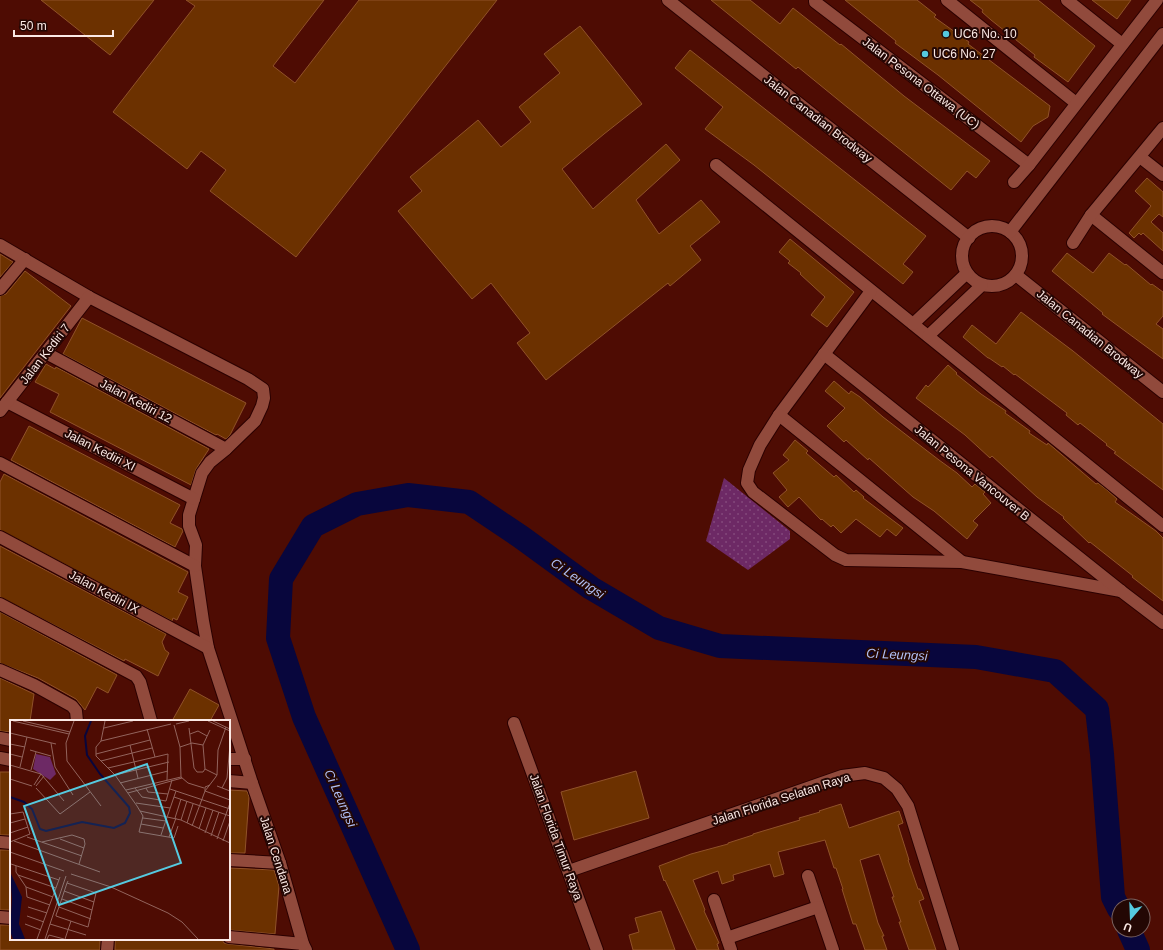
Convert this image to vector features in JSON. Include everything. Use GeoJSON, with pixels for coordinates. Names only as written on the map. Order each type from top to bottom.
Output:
{"type":"FeatureCollection","features":[{"type":"Feature","properties":{"kind":"street","name":"Jalan Canadian Brodway"},"geometry":{"type":"LineString","coordinates":[[668,0],[969,238]]}},
{"type":"Feature","properties":{"kind":"street","name":"Jalan Pesona Ottawa (UC)"},"geometry":{"type":"LineString","coordinates":[[815,0],[815,2],[1029,165]]}},
{"type":"Feature","properties":{"kind":"street"},"geometry":{"type":"LineString","coordinates":[[947,0],[1076,103]]}},
{"type":"Feature","properties":{"kind":"street"},"geometry":{"type":"LineString","coordinates":[[1067,0],[1122,44]]}},
{"type":"Feature","properties":{"kind":"street"},"geometry":{"type":"LineString","coordinates":[[1014,182],[1029,165],[1157,0]]}},
{"type":"Feature","properties":{"kind":"street"},"geometry":{"type":"LineString","coordinates":[[1010,232],[1163,34]]}},
{"type":"Feature","properties":{"kind":"street"},"geometry":{"type":"LineString","coordinates":[[1072,242],[1091,215],[1163,128]]}},
{"type":"Feature","properties":{"kind":"street"},"geometry":{"type":"LineString","coordinates":[[1140,157],[1163,175]]}},
{"type":"Feature","properties":{"kind":"street"},"geometry":{"type":"LineString","coordinates":[[716,165],[1163,526]]}},
{"type":"Feature","properties":{"kind":"street"},"geometry":{"type":"LineString","coordinates":[[1091,215],[1163,273]]}},
{"type":"Feature","properties":{"kind":"street"},"geometry":{"type":"LineString","coordinates":[[988,227],[1002,228],[1010,232],[1017,239],[1023,257],[1021,267],[1010,282],[1001,286],[991,287],[982,285],[967,273],[963,265],[962,255],[964,246],[969,238],[975,231],[988,227]]}},
{"type":"Feature","properties":{"kind":"street"},"geometry":{"type":"LineString","coordinates":[[0,245],[89,297]]}},
{"type":"Feature","properties":{"kind":"street"},"geometry":{"type":"LineString","coordinates":[[0,289],[25,259]]}},
{"type":"Feature","properties":{"kind":"street"},"geometry":{"type":"LineString","coordinates":[[913,324],[967,273]]}},
{"type":"Feature","properties":{"kind":"street","name":"Jalan Canadian Brodway"},"geometry":{"type":"LineString","coordinates":[[1016,275],[1163,392]]}},
{"type":"Feature","properties":{"kind":"street"},"geometry":{"type":"LineString","coordinates":[[928,336],[982,285]]}},
{"type":"Feature","properties":{"kind":"street","name":"Jalan Pesona Vancouver B"},"geometry":{"type":"LineString","coordinates":[[871,290],[779,415],[760,445],[749,470],[747,483],[753,492],[835,555],[846,560],[962,562],[1121,591]]}},
{"type":"Feature","properties":{"kind":"street","name":"Jalan Kediri 7"},"geometry":{"type":"LineString","coordinates":[[3,406],[89,297]]}},
{"type":"Feature","properties":{"kind":"street","name":"Jalan Cendana"},"geometry":{"type":"LineString","coordinates":[[89,297],[248,379],[263,389],[264,398],[255,421],[210,462],[202,473],[189,515],[189,526],[196,545],[195,566],[208,648],[280,863],[305,947]]}},
{"type":"Feature","properties":{"kind":"street","name":"Jalan Kediri 12"},"geometry":{"type":"LineString","coordinates":[[46,353],[226,449]]}},
{"type":"Feature","properties":{"kind":"street","name":"Jalan Pesona Vancouver B"},"geometry":{"type":"LineString","coordinates":[[824,354],[1163,623]]}},
{"type":"Feature","properties":{"kind":"street","name":"Jalan Kediri XI"},"geometry":{"type":"LineString","coordinates":[[3,406],[194,499]]}},
{"type":"Feature","properties":{"kind":"street","name":"Jalan Pesona Vancouver B"},"geometry":{"type":"LineString","coordinates":[[779,415],[962,562]]}},
{"type":"Feature","properties":{"kind":"street"},"geometry":{"type":"LineString","coordinates":[[0,463],[195,566]]}},
{"type":"Feature","properties":{"kind":"street","name":"Jalan Kediri IX"},"geometry":{"type":"LineString","coordinates":[[0,537],[208,648]]}},
{"type":"Feature","properties":{"kind":"street"},"geometry":{"type":"LineString","coordinates":[[0,604],[136,676],[140,682],[151,720]]}},
{"type":"Feature","properties":{"kind":"street"},"geometry":{"type":"LineString","coordinates":[[0,670],[34,685],[72,706],[76,711],[77,720]]}},
{"type":"Feature","properties":{"kind":"street","name":"Jalan Florida Timur Raya"},"geometry":{"type":"LineString","coordinates":[[514,723],[597,950]]}},
{"type":"Feature","properties":{"kind":"street"},"geometry":{"type":"LineString","coordinates":[[0,738],[10,740]]}},
{"type":"Feature","properties":{"kind":"street"},"geometry":{"type":"LineString","coordinates":[[0,758],[10,760]]}},
{"type":"Feature","properties":{"kind":"street"},"geometry":{"type":"LineString","coordinates":[[230,759],[245,760]]}},
{"type":"Feature","properties":{"kind":"street","name":"Jalan Florida Selatan Raya"},"geometry":{"type":"LineString","coordinates":[[569,871],[842,776],[865,772],[884,778],[897,789],[908,806],[953,950]]}},
{"type":"Feature","properties":{"kind":"street"},"geometry":{"type":"LineString","coordinates":[[230,781],[252,783]]}},
{"type":"Feature","properties":{"kind":"street"},"geometry":{"type":"LineString","coordinates":[[0,842],[10,843]]}},
{"type":"Feature","properties":{"kind":"street"},"geometry":{"type":"LineString","coordinates":[[230,860],[280,863]]}},
{"type":"Feature","properties":{"kind":"street"},"geometry":{"type":"LineString","coordinates":[[808,876],[833,950]]}},
{"type":"Feature","properties":{"kind":"street"},"geometry":{"type":"LineString","coordinates":[[714,900],[731,950]]}},
{"type":"Feature","properties":{"kind":"street"},"geometry":{"type":"LineString","coordinates":[[727,938],[818,907]]}},
{"type":"Feature","properties":{"kind":"street"},"geometry":{"type":"LineString","coordinates":[[0,917],[10,918]]}},
{"type":"Feature","properties":{"kind":"street"},"geometry":{"type":"LineString","coordinates":[[230,937],[305,947]]}},
{"type":"Feature","properties":{"kind":"street"},"geometry":{"type":"LineString","coordinates":[[107,950],[108,940]]}},
{"type":"Feature","properties":{"kind":"shaded area"},"geometry":{"type":"Polygon","coordinates":[[[724,478],[790,531],[790,539],[748,570],[706,541],[724,478]]]}},
{"type":"Feature","properties":{"kind":"building"},"geometry":{"type":"Polygon","coordinates":[[[41,0],[154,0],[110,55],[41,0]]]}},
{"type":"Feature","properties":{"kind":"building"},"geometry":{"type":"Polygon","coordinates":[[[186,0],[324,0],[273,66],[295,83],[359,0],[497,0],[296,257],[210,191],[226,170],[201,151],[187,169],[113,112],[195,6],[186,0]]]}},
{"type":"Feature","properties":{"kind":"building"},"geometry":{"type":"Polygon","coordinates":[[[711,0],[750,0],[780,24],[793,8],[840,45],[841,44],[904,96],[990,161],[976,178],[967,171],[951,190],[798,67],[796,69],[711,0]]]}},
{"type":"Feature","properties":{"kind":"building"},"geometry":{"type":"Polygon","coordinates":[[[845,0],[917,0],[936,15],[934,17],[969,42],[968,44],[1050,106],[1048,117],[1033,126],[1021,142],[938,75],[895,43],[896,41],[845,0]]]}},
{"type":"Feature","properties":{"kind":"building"},"geometry":{"type":"Polygon","coordinates":[[[970,0],[1038,0],[1095,46],[1068,82],[1034,57],[1035,55],[991,20],[982,12],[983,10],[970,0]]]}},
{"type":"Feature","properties":{"kind":"building"},"geometry":{"type":"Polygon","coordinates":[[[1092,0],[1131,0],[1117,19],[1092,0]]]}},
{"type":"Feature","properties":{"kind":"building"},"geometry":{"type":"Polygon","coordinates":[[[580,26],[642,104],[562,169],[593,209],[666,144],[680,160],[636,200],[659,234],[701,200],[720,222],[690,246],[701,260],[670,286],[668,283],[546,380],[517,343],[530,333],[491,283],[472,299],[398,211],[422,191],[410,177],[478,120],[501,147],[531,122],[519,107],[560,73],[544,54],[580,26]]]}},
{"type":"Feature","properties":{"kind":"building"},"geometry":{"type":"Polygon","coordinates":[[[690,50],[926,236],[903,264],[913,272],[903,284],[754,165],[705,129],[723,107],[675,68],[690,50]]]}},
{"type":"Feature","properties":{"kind":"building"},"geometry":{"type":"Polygon","coordinates":[[[1147,178],[1163,192],[1163,217],[1159,214],[1151,222],[1163,233],[1163,251],[1143,233],[1141,235],[1139,233],[1134,238],[1129,233],[1151,206],[1135,191],[1147,178]]]}},
{"type":"Feature","properties":{"kind":"building"},"geometry":{"type":"Polygon","coordinates":[[[790,239],[854,292],[827,327],[811,315],[825,297],[800,274],[801,273],[788,263],[790,261],[779,252],[790,239]]]}},
{"type":"Feature","properties":{"kind":"building"},"geometry":{"type":"Polygon","coordinates":[[[1067,253],[1093,273],[1109,253],[1125,265],[1126,264],[1151,285],[1152,284],[1163,292],[1163,316],[1156,324],[1163,329],[1163,359],[1102,314],[1103,313],[1052,271],[1067,253]]]}},
{"type":"Feature","properties":{"kind":"building"},"geometry":{"type":"Polygon","coordinates":[[[0,254],[13,262],[0,277],[0,254]]]}},
{"type":"Feature","properties":{"kind":"building"},"geometry":{"type":"Polygon","coordinates":[[[25,271],[71,306],[0,398],[0,296],[6,294],[25,271]]]}},
{"type":"Feature","properties":{"kind":"building"},"geometry":{"type":"Polygon","coordinates":[[[1021,312],[1073,351],[1163,424],[1163,490],[1114,453],[1116,452],[1080,423],[1078,425],[1066,415],[1067,413],[1015,374],[1014,375],[1003,366],[1002,367],[988,358],[963,337],[972,325],[996,344],[1021,312]]]}},
{"type":"Feature","properties":{"kind":"building"},"geometry":{"type":"Polygon","coordinates":[[[82,318],[246,403],[230,435],[226,439],[217,434],[216,435],[63,354],[82,318]]]}},
{"type":"Feature","properties":{"kind":"building"},"geometry":{"type":"Polygon","coordinates":[[[46,364],[55,369],[56,367],[209,449],[196,469],[191,485],[50,412],[59,394],[35,382],[46,364]]]}},
{"type":"Feature","properties":{"kind":"building"},"geometry":{"type":"Polygon","coordinates":[[[948,365],[957,373],[956,374],[1030,431],[1029,433],[1047,445],[1048,443],[1096,484],[1098,483],[1107,490],[1117,499],[1115,502],[1156,531],[1163,538],[1163,601],[1090,542],[1089,543],[1063,518],[1064,517],[1037,497],[992,456],[990,458],[965,435],[916,398],[926,385],[928,387],[948,365]]]}},
{"type":"Feature","properties":{"kind":"building"},"geometry":{"type":"Polygon","coordinates":[[[834,381],[849,394],[851,391],[860,397],[883,417],[957,473],[972,487],[975,484],[985,492],[983,494],[991,503],[973,521],[978,525],[967,539],[934,511],[913,497],[869,458],[868,460],[846,440],[844,442],[827,426],[845,408],[825,391],[834,381]]]}},
{"type":"Feature","properties":{"kind":"building"},"geometry":{"type":"Polygon","coordinates":[[[29,426],[180,505],[170,523],[183,531],[175,547],[11,460],[29,426]]]}},
{"type":"Feature","properties":{"kind":"building"},"geometry":{"type":"Polygon","coordinates":[[[795,440],[808,451],[806,453],[834,477],[836,475],[854,492],[856,490],[864,497],[863,498],[903,528],[896,536],[887,529],[880,537],[856,519],[841,533],[833,525],[831,527],[822,519],[821,520],[799,497],[788,507],[779,497],[787,490],[773,473],[789,460],[783,455],[795,440]]]}},
{"type":"Feature","properties":{"kind":"building"},"geometry":{"type":"Polygon","coordinates":[[[4,474],[188,572],[178,592],[188,597],[177,620],[173,618],[172,621],[0,530],[0,482],[4,474]]]}},
{"type":"Feature","properties":{"kind":"building"},"geometry":{"type":"Polygon","coordinates":[[[0,546],[166,634],[162,642],[165,650],[169,653],[158,676],[125,659],[124,661],[0,597],[0,546]]]}},
{"type":"Feature","properties":{"kind":"building"},"geometry":{"type":"Polygon","coordinates":[[[0,612],[117,675],[108,693],[97,687],[85,710],[76,699],[38,678],[0,663],[0,612]]]}},
{"type":"Feature","properties":{"kind":"building"},"geometry":{"type":"Polygon","coordinates":[[[0,678],[34,694],[30,720],[10,720],[10,732],[0,731],[0,678]]]}},
{"type":"Feature","properties":{"kind":"building"},"geometry":{"type":"Polygon","coordinates":[[[190,689],[219,705],[211,720],[173,720],[190,689]]]}},
{"type":"Feature","properties":{"kind":"building"},"geometry":{"type":"Polygon","coordinates":[[[636,771],[649,818],[574,840],[561,792],[636,771]]]}},
{"type":"Feature","properties":{"kind":"building"},"geometry":{"type":"Polygon","coordinates":[[[0,772],[10,772],[10,835],[0,835],[0,772]]]}},
{"type":"Feature","properties":{"kind":"building"},"geometry":{"type":"Polygon","coordinates":[[[230,790],[247,791],[249,797],[245,853],[230,853],[230,790]]]}},
{"type":"Feature","properties":{"kind":"building"},"geometry":{"type":"Polygon","coordinates":[[[841,804],[849,828],[899,811],[903,823],[898,825],[918,889],[920,889],[924,899],[919,901],[936,950],[909,950],[892,897],[894,897],[879,854],[860,860],[887,950],[865,950],[856,924],[853,924],[836,868],[834,868],[825,840],[778,852],[784,874],[774,877],[770,864],[733,875],[734,880],[722,884],[718,871],[693,880],[705,910],[704,911],[719,943],[717,944],[719,950],[697,950],[665,880],[664,881],[659,866],[691,854],[728,844],[753,834],[800,820],[799,818],[841,804]]]}},
{"type":"Feature","properties":{"kind":"building"},"geometry":{"type":"Polygon","coordinates":[[[0,850],[10,850],[10,910],[0,910],[0,850]]]}},
{"type":"Feature","properties":{"kind":"building"},"geometry":{"type":"Polygon","coordinates":[[[230,868],[274,870],[279,886],[275,934],[230,930],[230,868]]]}},
{"type":"Feature","properties":{"kind":"building"},"geometry":{"type":"Polygon","coordinates":[[[661,911],[675,950],[633,950],[629,935],[639,932],[635,918],[661,911]]]}},
{"type":"Feature","properties":{"kind":"building"},"geometry":{"type":"Polygon","coordinates":[[[0,925],[10,925],[10,940],[100,940],[100,950],[0,950],[0,925]]]}},
{"type":"Feature","properties":{"kind":"building"},"geometry":{"type":"Polygon","coordinates":[[[115,940],[222,940],[224,943],[228,944],[274,949],[274,950],[115,950],[115,940]]]}},
{"type":"Feature","properties":{"kind":"waterway","name":"Ci Leungsi"},"geometry":{"type":"LineString","coordinates":[[408,950],[304,717],[278,638],[281,579],[313,526],[357,504],[408,495],[469,502],[521,537],[591,588],[659,628],[720,646],[976,657],[1055,671],[1097,709],[1114,898]]}},
{"type":"Feature","properties":{"kind":"waterway","name":"Ci Leungsi"},"geometry":{"type":"LineString","coordinates":[[1133,938],[1138,950]]}},
{"type":"Feature","properties":{"kind":"place","name":"UC6 No. 10"},"geometry":{"type":"Point","coordinates":[946,34]}},
{"type":"Feature","properties":{"kind":"place","name":"UC6 No. 27"},"geometry":{"type":"Point","coordinates":[925,54]}}]}
